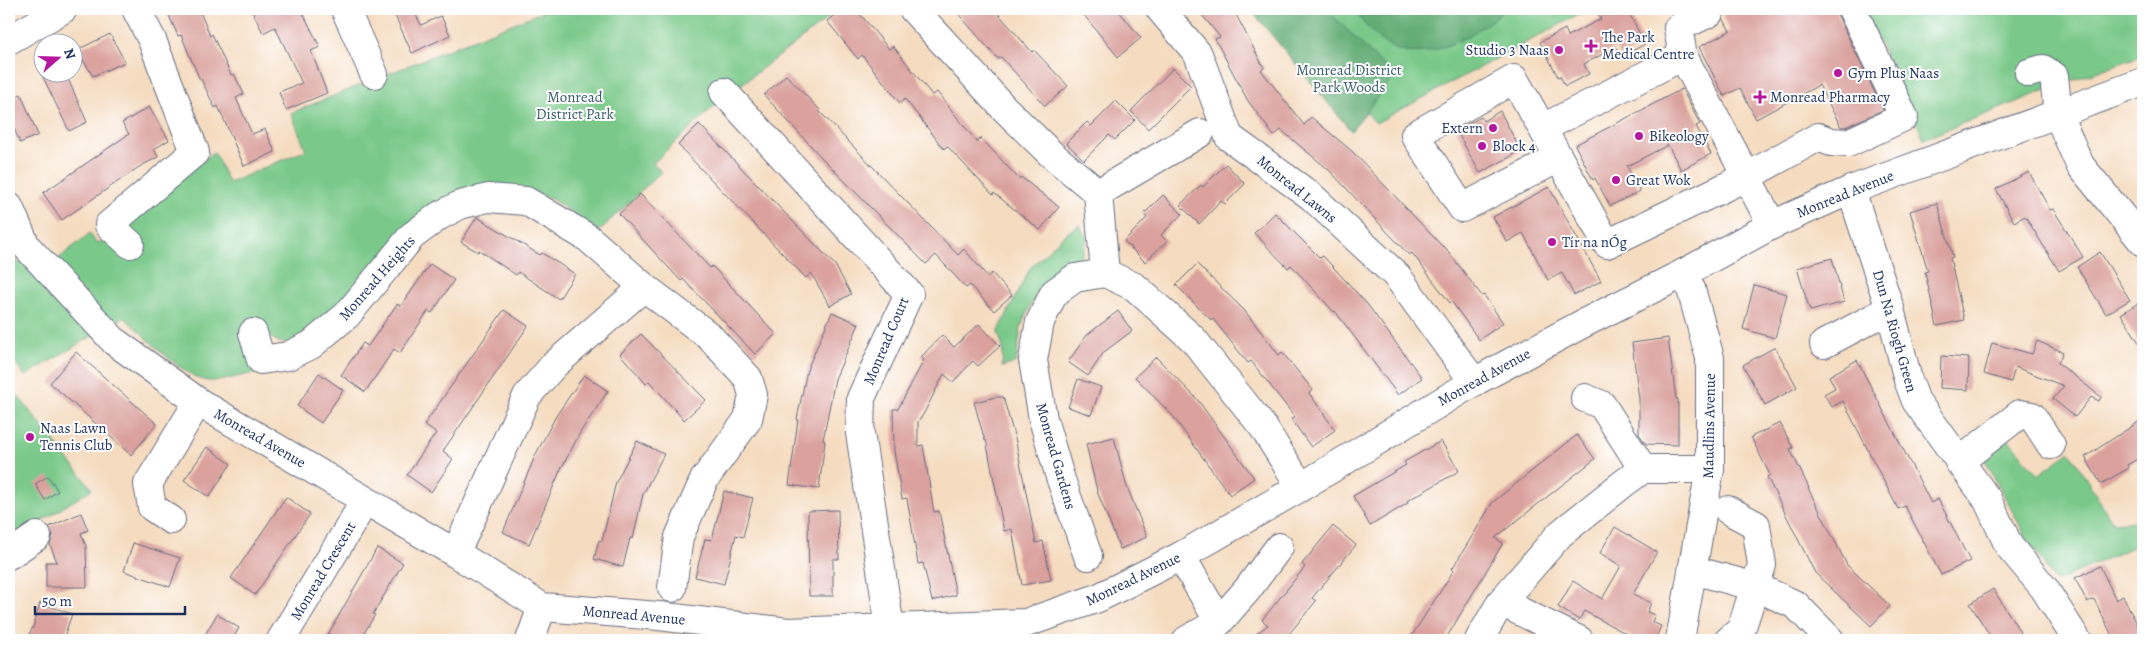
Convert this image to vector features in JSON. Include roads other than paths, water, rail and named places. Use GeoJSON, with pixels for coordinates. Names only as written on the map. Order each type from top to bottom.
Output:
{"type":"FeatureCollection","features":[{"type":"Feature","properties":{"kind":"street"},"geometry":{"type":"LineString","coordinates":[[9,40],[63,9]]}},
{"type":"Feature","properties":{"kind":"street"},"geometry":{"type":"LineString","coordinates":[[130,244],[110,225],[195,152],[152,40],[136,9]]}},
{"type":"Feature","properties":{"kind":"street"},"geometry":{"type":"LineString","coordinates":[[345,9],[374,74]]}},
{"type":"Feature","properties":{"kind":"street"},"geometry":{"type":"LineString","coordinates":[[913,9],[1003,107],[1050,154],[1098,193],[1105,273],[1135,287],[1193,339],[1263,426],[1302,487]]}},
{"type":"Feature","properties":{"kind":"street","name":"Monread Lawns"},"geometry":{"type":"LineString","coordinates":[[1160,9],[1198,54],[1229,137],[1311,196],[1397,276],[1474,382]]}},
{"type":"Feature","properties":{"kind":"street"},"geometry":{"type":"LineString","coordinates":[[1559,158],[1462,208],[1415,135],[1514,79],[1559,158],[1607,244],[1748,176],[1818,137],[1831,142],[1848,143],[1904,117],[1852,9]]}},
{"type":"Feature","properties":{"kind":"street"},"geometry":{"type":"LineString","coordinates":[[1709,13],[1676,18],[1683,56],[1748,176],[1772,225]]}},
{"type":"Feature","properties":{"kind":"street"},"geometry":{"type":"LineString","coordinates":[[1542,128],[1683,56]]}},
{"type":"Feature","properties":{"kind":"street"},"geometry":{"type":"LineString","coordinates":[[2029,73],[2042,69],[2054,76],[2058,115],[2080,165],[2143,242]]}},
{"type":"Feature","properties":{"kind":"street","name":"Monread Avenue"},"geometry":{"type":"LineString","coordinates":[[9,207],[26,246],[115,342],[198,402],[542,607],[659,616],[788,632],[1026,623],[1098,598],[1181,556],[1302,487],[1474,382],[1772,225],[1851,190],[2143,82]]}},
{"type":"Feature","properties":{"kind":"street","name":"Monread Court"},"geometry":{"type":"LineString","coordinates":[[724,92],[909,294],[861,398],[860,433],[890,628]]}},
{"type":"Feature","properties":{"kind":"street"},"geometry":{"type":"LineString","coordinates":[[1098,193],[1200,133]]}},
{"type":"Feature","properties":{"kind":"street","name":"Dun Na Riogh Green"},"geometry":{"type":"LineString","coordinates":[[1851,190],[1890,309],[1908,380],[1916,401],[1987,499],[2009,546],[2044,588],[2077,640]]}},
{"type":"Feature","properties":{"kind":"street","name":"Monread Heights"},"geometry":{"type":"LineString","coordinates":[[253,334],[261,360],[288,356],[311,345],[347,315],[412,236],[439,216],[460,204],[488,198],[526,201],[588,238],[644,287],[709,336],[748,378],[753,396],[748,419],[704,480],[678,537],[672,588]]}},
{"type":"Feature","properties":{"kind":"street","name":"Monread Gardens"},"geometry":{"type":"LineString","coordinates":[[1088,556],[1060,477],[1043,419],[1033,360],[1040,322],[1054,293],[1075,278],[1105,273]]}},
{"type":"Feature","properties":{"kind":"street","name":"Maudlins Avenue"},"geometry":{"type":"LineString","coordinates":[[1680,640],[1710,469],[1710,358],[1691,289],[1684,273]]}},
{"type":"Feature","properties":{"kind":"street"},"geometry":{"type":"LineString","coordinates":[[454,553],[464,537],[527,396],[554,365],[644,287]]}},
{"type":"Feature","properties":{"kind":"street"},"geometry":{"type":"LineString","coordinates":[[1824,344],[1890,309]]}},
{"type":"Feature","properties":{"kind":"street"},"geometry":{"type":"LineString","coordinates":[[1585,398],[1602,405],[1643,469]]}},
{"type":"Feature","properties":{"kind":"street"},"geometry":{"type":"LineString","coordinates":[[172,520],[152,507],[148,484],[198,402]]}},
{"type":"Feature","properties":{"kind":"street"},"geometry":{"type":"LineString","coordinates":[[1959,462],[2020,414],[2032,416],[2051,445]]}},
{"type":"Feature","properties":{"kind":"street"},"geometry":{"type":"LineString","coordinates":[[1479,640],[1501,602],[1560,534],[1643,469],[1710,469]]}},
{"type":"Feature","properties":{"kind":"street","name":"Monread Crescent"},"geometry":{"type":"LineString","coordinates":[[281,640],[365,501]]}},
{"type":"Feature","properties":{"kind":"street"},"geometry":{"type":"LineString","coordinates":[[1728,510],[1756,525],[1762,565],[1741,630],[1729,640]]}},
{"type":"Feature","properties":{"kind":"street"},"geometry":{"type":"LineString","coordinates":[[9,555],[37,536]]}},
{"type":"Feature","properties":{"kind":"street"},"geometry":{"type":"LineString","coordinates":[[1187,640],[1219,622],[1247,590],[1279,547]]}},
{"type":"Feature","properties":{"kind":"street"},"geometry":{"type":"LineString","coordinates":[[1181,556],[1219,622]]}},
{"type":"Feature","properties":{"kind":"street"},"geometry":{"type":"LineString","coordinates":[[1693,570],[1756,588],[1796,605],[1830,640]]}},
{"type":"Feature","properties":{"kind":"street"},"geometry":{"type":"LineString","coordinates":[[1501,602],[1579,640]]}},
{"type":"Feature","properties":{"kind":"street"},"geometry":{"type":"LineString","coordinates":[[530,640],[542,607]]}},
{"type":"Feature","properties":{"kind":"place","name":"The Park Medical Centre"},"geometry":{"type":"Point","coordinates":[1591,46]}},
{"type":"Feature","properties":{"kind":"place","name":"Studio 3 Naas"},"geometry":{"type":"Point","coordinates":[1559,50]}},
{"type":"Feature","properties":{"kind":"place","name":"Gym Plus Naas"},"geometry":{"type":"Point","coordinates":[1838,73]}},
{"type":"Feature","properties":{"kind":"place","name":"Monread Pharmacy"},"geometry":{"type":"Point","coordinates":[1760,97]}},
{"type":"Feature","properties":{"kind":"place","name":"Extern"},"geometry":{"type":"Point","coordinates":[1493,128]}},
{"type":"Feature","properties":{"kind":"place","name":"Bikeology"},"geometry":{"type":"Point","coordinates":[1639,136]}},
{"type":"Feature","properties":{"kind":"place","name":"Block 4"},"geometry":{"type":"Point","coordinates":[1482,146]}},
{"type":"Feature","properties":{"kind":"place","name":"Great Wok"},"geometry":{"type":"Point","coordinates":[1616,180]}},
{"type":"Feature","properties":{"kind":"place","name":"Tír na nÓg"},"geometry":{"type":"Point","coordinates":[1552,242]}},
{"type":"Feature","properties":{"kind":"place","name":"Naas Lawn Tennis Club"},"geometry":{"type":"Point","coordinates":[30,437]}},
{"type":"Feature","properties":{"kind":"park label","name":"Monread District Park Woods"},"geometry":{"type":"Point","coordinates":[1349,78]}},
{"type":"Feature","properties":{"kind":"park label","name":"Monread District Park"},"geometry":{"type":"Point","coordinates":[575,106]}}]}
